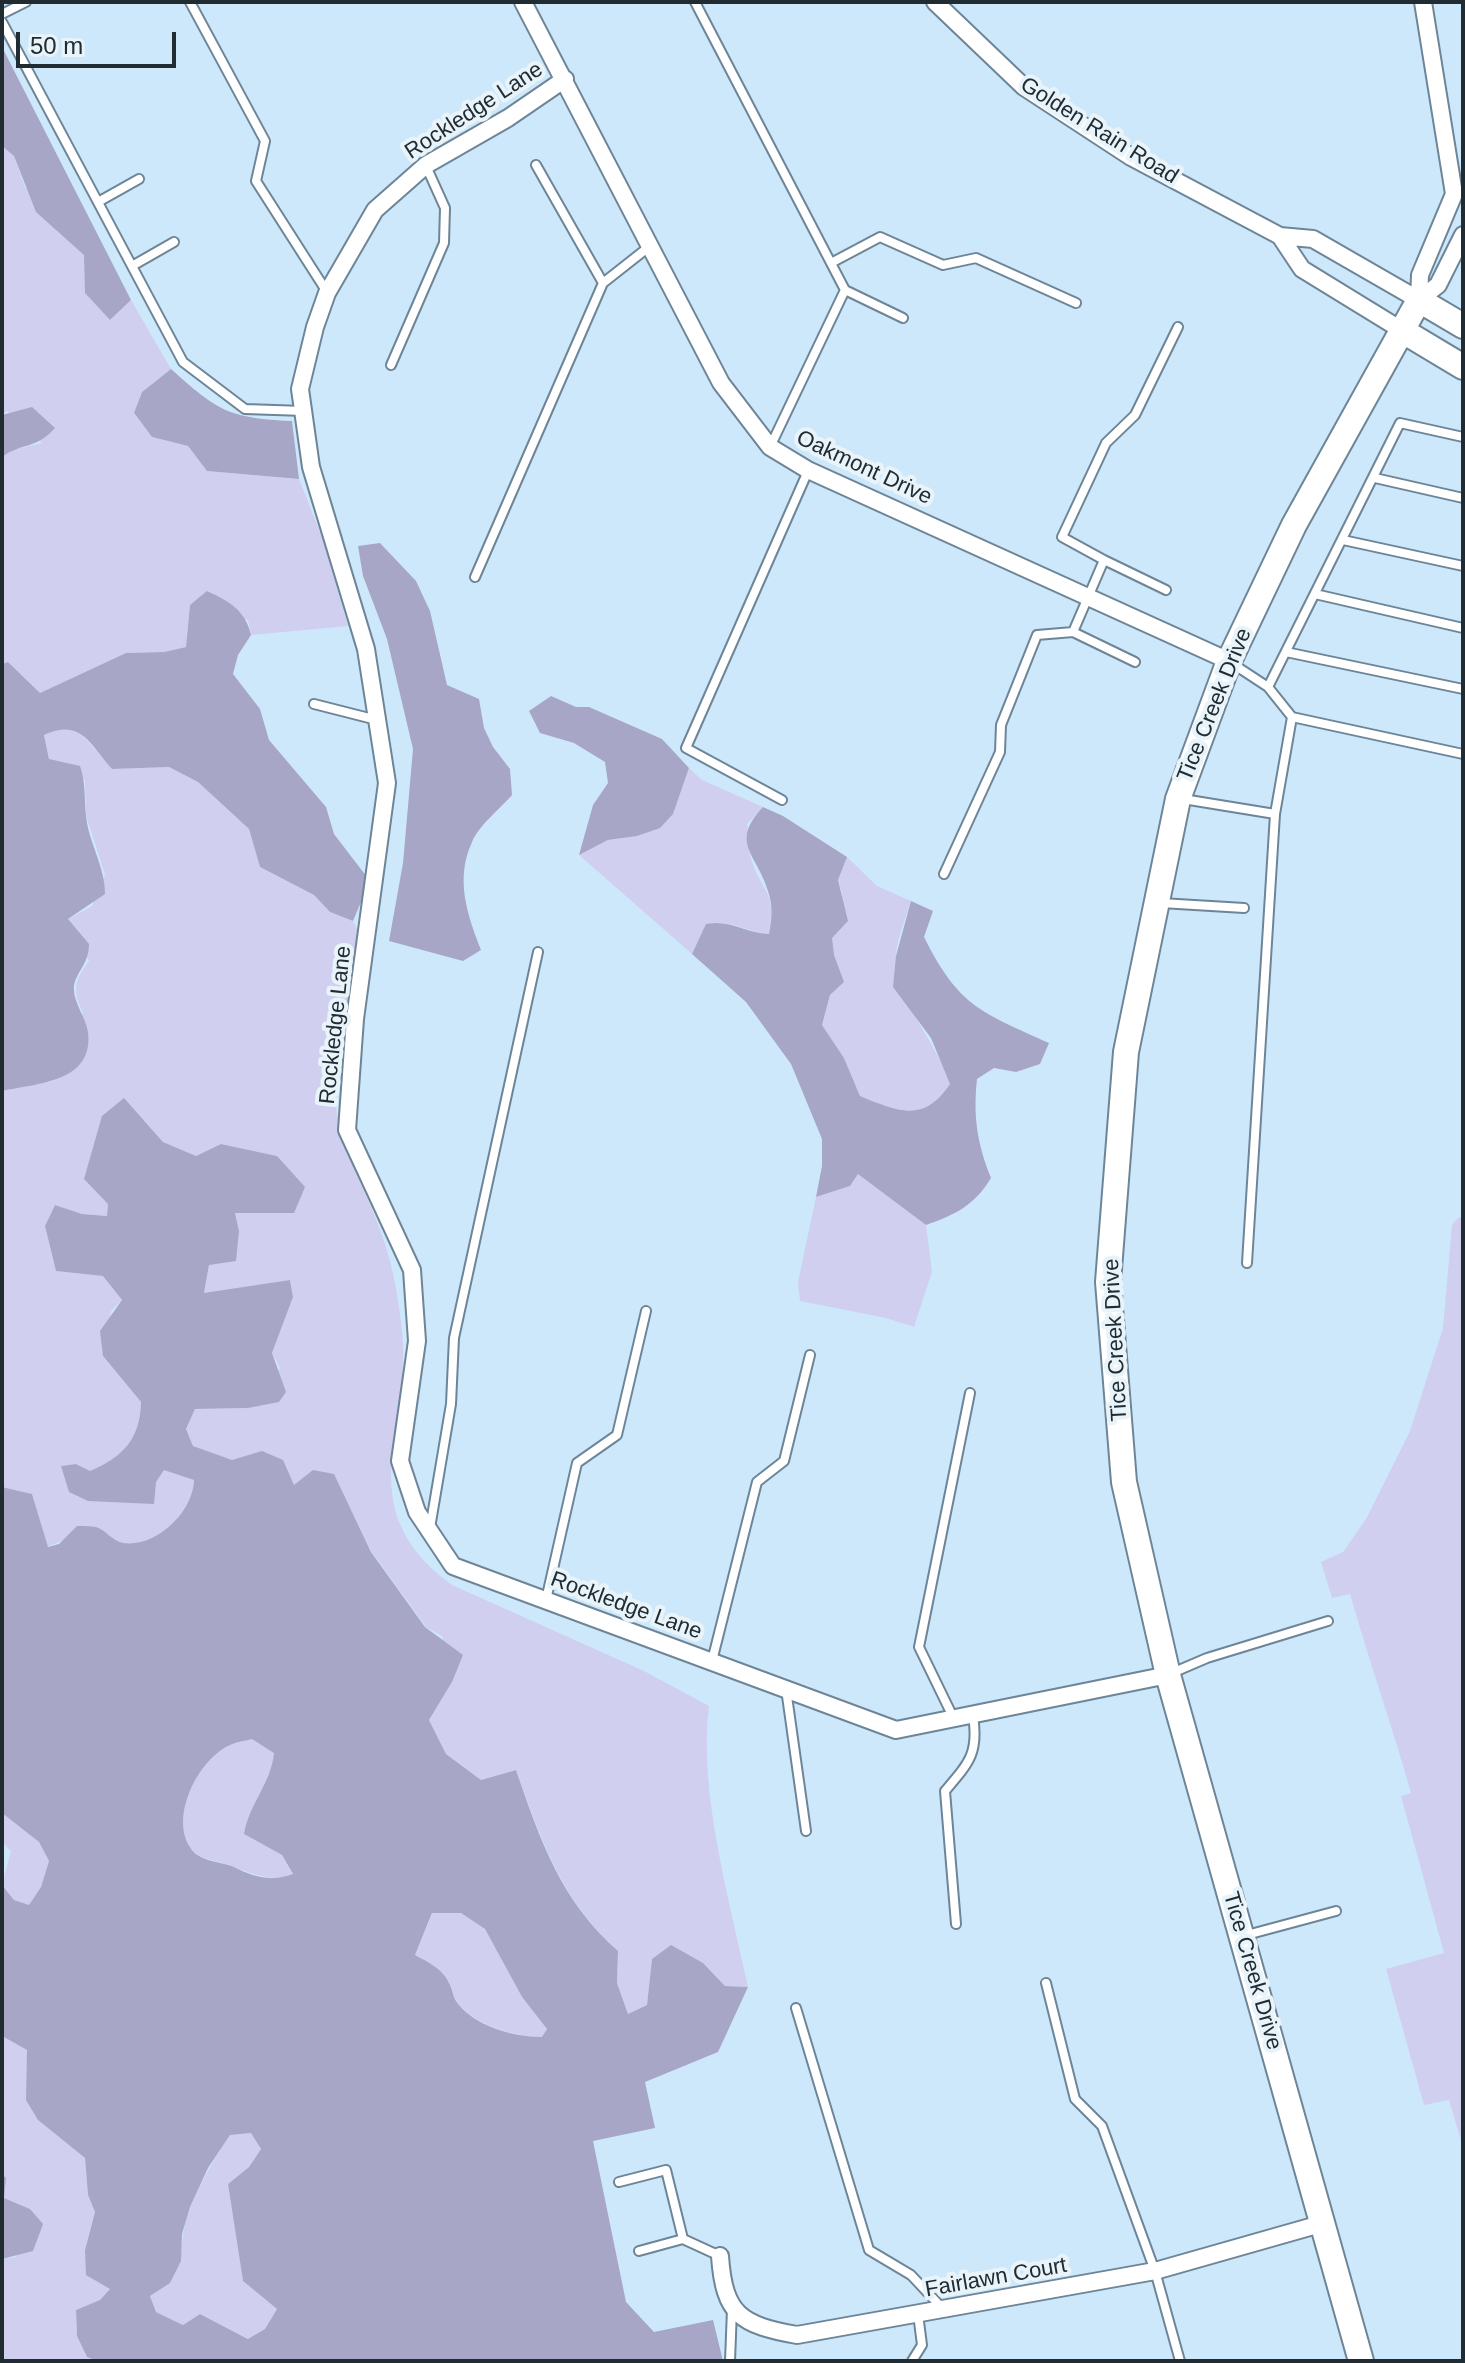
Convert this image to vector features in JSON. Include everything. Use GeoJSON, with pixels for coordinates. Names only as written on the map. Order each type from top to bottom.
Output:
{"type":"FeatureCollection","features":[{"type":"Feature","properties":{"kind":"street","name":"Oakmont Drive"},"geometry":{"type":"LineString","coordinates":[[523,2],[721,383],[770,447],[808,470],[1088,594],[1229,661]]}},
{"type":"Feature","properties":{"kind":"street","name":"Golden Rain Road"},"geometry":{"type":"LineString","coordinates":[[935,2],[1024,87],[1131,157],[1280,236],[1313,239],[1463,326]]}},
{"type":"Feature","properties":{"kind":"street","name":"Tice Creek Drive"},"geometry":{"type":"LineString","coordinates":[[1419,300],[1420,275],[1460,196],[1423,2]]}},
{"type":"Feature","properties":{"kind":"street","name":"Rockledge Lane"},"geometry":{"type":"LineString","coordinates":[[565,79],[508,118],[426,165],[375,210],[327,293],[300,389],[311,467],[366,649],[387,783],[355,1019],[347,1130],[412,1270],[417,1341],[400,1461],[417,1512],[453,1566],[896,1730],[1168,1675]]}},
{"type":"Feature","properties":{"kind":"street","name":"Tice Creek Drive"},"geometry":{"type":"LineString","coordinates":[[1361,2361],[1168,1675],[1124,1482],[1108,1282],[1126,1052],[1178,799],[1229,661],[1294,525],[1419,300],[1438,285],[1463,235]]}},
{"type":"Feature","properties":{"kind":"street","name":"Golden Rain Road"},"geometry":{"type":"LineString","coordinates":[[1280,236],[1302,269],[1463,367]]}},
{"type":"Feature","properties":{"kind":"street","name":"Fairlawn Court"},"geometry":{"type":"LineString","coordinates":[[732,2309],[759,2328],[797,2335],[945,2311],[1155,2271],[1324,2223]]}},
{"type":"Feature","properties":{"kind":"street"},"geometry":{"type":"LineString","coordinates":[[720,2256],[722,2285],[732,2309]]}},
{"type":"Feature","properties":{"kind":"lane"},"geometry":{"type":"LineString","coordinates":[[2,14],[26,2]]}},
{"type":"Feature","properties":{"kind":"lane"},"geometry":{"type":"LineString","coordinates":[[190,2],[265,141],[256,181],[327,293]]}},
{"type":"Feature","properties":{"kind":"lane"},"geometry":{"type":"LineString","coordinates":[[695,2],[845,290],[903,318]]}},
{"type":"Feature","properties":{"kind":"lane"},"geometry":{"type":"LineString","coordinates":[[2,22],[183,362],[245,409],[304,411]]}},
{"type":"Feature","properties":{"kind":"lane"},"geometry":{"type":"LineString","coordinates":[[391,365],[444,243],[445,208],[426,165]]}},
{"type":"Feature","properties":{"kind":"lane"},"geometry":{"type":"LineString","coordinates":[[536,165],[603,283]]}},
{"type":"Feature","properties":{"kind":"lane"},"geometry":{"type":"LineString","coordinates":[[98,202],[139,179]]}},
{"type":"Feature","properties":{"kind":"lane"},"geometry":{"type":"LineString","coordinates":[[831,263],[880,237],[943,265],[976,258],[1076,303]]}},
{"type":"Feature","properties":{"kind":"lane"},"geometry":{"type":"LineString","coordinates":[[132,266],[174,242]]}},
{"type":"Feature","properties":{"kind":"lane"},"geometry":{"type":"LineString","coordinates":[[475,577],[603,283],[651,246]]}},
{"type":"Feature","properties":{"kind":"lane"},"geometry":{"type":"LineString","coordinates":[[770,447],[845,290]]}},
{"type":"Feature","properties":{"kind":"lane"},"geometry":{"type":"LineString","coordinates":[[1166,590],[1062,537],[1106,443],[1135,415],[1178,327]]}},
{"type":"Feature","properties":{"kind":"lane"},"geometry":{"type":"LineString","coordinates":[[1268,687],[1400,423],[1463,437]]}},
{"type":"Feature","properties":{"kind":"lane"},"geometry":{"type":"LineString","coordinates":[[782,800],[686,748],[808,470]]}},
{"type":"Feature","properties":{"kind":"lane"},"geometry":{"type":"LineString","coordinates":[[1375,478],[1463,498]]}},
{"type":"Feature","properties":{"kind":"lane"},"geometry":{"type":"LineString","coordinates":[[1343,540],[1463,566]]}},
{"type":"Feature","properties":{"kind":"lane"},"geometry":{"type":"LineString","coordinates":[[1073,632],[1104,560]]}},
{"type":"Feature","properties":{"kind":"lane"},"geometry":{"type":"LineString","coordinates":[[1315,594],[1463,628]]}},
{"type":"Feature","properties":{"kind":"lane"},"geometry":{"type":"LineString","coordinates":[[944,874],[1000,752],[1001,725],[1037,635],[1073,632],[1135,662]]}},
{"type":"Feature","properties":{"kind":"lane"},"geometry":{"type":"LineString","coordinates":[[1286,652],[1463,689]]}},
{"type":"Feature","properties":{"kind":"lane"},"geometry":{"type":"LineString","coordinates":[[1229,661],[1268,687],[1292,717],[1463,754]]}},
{"type":"Feature","properties":{"kind":"lane"},"geometry":{"type":"LineString","coordinates":[[314,704],[377,720]]}},
{"type":"Feature","properties":{"kind":"lane"},"geometry":{"type":"LineString","coordinates":[[1247,1263],[1275,814],[1292,717]]}},
{"type":"Feature","properties":{"kind":"lane"},"geometry":{"type":"LineString","coordinates":[[1178,799],[1275,814]]}},
{"type":"Feature","properties":{"kind":"lane"},"geometry":{"type":"LineString","coordinates":[[1156,903],[1244,908]]}},
{"type":"Feature","properties":{"kind":"lane"},"geometry":{"type":"LineString","coordinates":[[430,1531],[451,1404],[454,1338],[538,952]]}},
{"type":"Feature","properties":{"kind":"lane"},"geometry":{"type":"LineString","coordinates":[[546,1600],[577,1463],[617,1435],[646,1311]]}},
{"type":"Feature","properties":{"kind":"lane"},"geometry":{"type":"LineString","coordinates":[[712,1661],[757,1482],[784,1461],[810,1355]]}},
{"type":"Feature","properties":{"kind":"lane"},"geometry":{"type":"LineString","coordinates":[[954,1719],[919,1647],[970,1393]]}},
{"type":"Feature","properties":{"kind":"lane"},"geometry":{"type":"LineString","coordinates":[[1168,1675],[1207,1658],[1328,1621]]}},
{"type":"Feature","properties":{"kind":"lane"},"geometry":{"type":"LineString","coordinates":[[786,1689],[806,1831]]}},
{"type":"Feature","properties":{"kind":"lane"},"geometry":{"type":"LineString","coordinates":[[956,1924],[945,1791],[960,1774],[977,1743],[973,1716]]}},
{"type":"Feature","properties":{"kind":"lane"},"geometry":{"type":"LineString","coordinates":[[1242,1936],[1336,1911]]}},
{"type":"Feature","properties":{"kind":"lane"},"geometry":{"type":"LineString","coordinates":[[1046,1983],[1075,2099],[1102,2126],[1155,2271],[1180,2361]]}},
{"type":"Feature","properties":{"kind":"lane"},"geometry":{"type":"LineString","coordinates":[[796,2008],[869,2250],[911,2275],[945,2311]]}},
{"type":"Feature","properties":{"kind":"lane"},"geometry":{"type":"LineString","coordinates":[[619,2182],[666,2170],[683,2239]]}},
{"type":"Feature","properties":{"kind":"lane"},"geometry":{"type":"LineString","coordinates":[[639,2251],[683,2239],[720,2256]]}},
{"type":"Feature","properties":{"kind":"lane"},"geometry":{"type":"LineString","coordinates":[[730,2361],[732,2309]]}},
{"type":"Feature","properties":{"kind":"lane"},"geometry":{"type":"LineString","coordinates":[[912,2361],[922,2345],[918,2314]]}},
{"type":"Feature","properties":{"kind":"shaded area"},"geometry":{"type":"Polygon","coordinates":[[[2,47],[131,300],[110,320],[85,293],[84,255],[36,212],[14,156],[2,146],[2,47]]]}},
{"type":"Feature","properties":{"kind":"shaded area"},"geometry":{"type":"Polygon","coordinates":[[[2,146],[14,156],[25,187],[84,255],[110,320],[131,300],[171,369],[142,392],[134,414],[152,437],[188,446],[207,471],[299,479],[323,540],[348,626],[251,635],[248,620],[190,605],[186,647],[164,652],[126,653],[40,693],[8,662],[2,664],[2,457],[12,450],[42,443],[7,411],[2,415],[2,146]]]}},
{"type":"Feature","properties":{"kind":"shaded area"},"geometry":{"type":"Polygon","coordinates":[[[171,369],[225,410],[253,418],[292,421],[299,479],[207,471],[188,446],[152,437],[134,413],[142,392],[171,369]]]}},
{"type":"Feature","properties":{"kind":"shaded area"},"geometry":{"type":"Polygon","coordinates":[[[32,407],[55,428],[41,440],[2,457],[2,415],[32,407]]]}},
{"type":"Feature","properties":{"kind":"shaded area"},"geometry":{"type":"Polygon","coordinates":[[[380,543],[416,581],[430,611],[447,685],[479,699],[484,728],[493,747],[510,769],[512,795],[480,829],[467,856],[465,896],[481,950],[463,961],[389,941],[403,863],[413,749],[387,639],[363,576],[358,546],[380,543]]]}},
{"type":"Feature","properties":{"kind":"shaded area"},"geometry":{"type":"Polygon","coordinates":[[[207,591],[229,603],[245,619],[251,635],[238,655],[233,674],[260,709],[269,740],[326,807],[334,834],[370,881],[353,921],[330,912],[314,895],[260,867],[249,829],[198,782],[169,767],[112,769],[84,736],[76,732],[67,730],[44,735],[49,759],[80,766],[88,826],[104,884],[105,894],[68,919],[89,944],[87,958],[74,984],[76,1000],[87,1027],[88,1049],[73,1071],[61,1077],[2,1091],[2,664],[8,662],[40,693],[126,653],[164,652],[186,647],[190,605],[207,591]]]}},
{"type":"Feature","properties":{"kind":"shaded area"},"geometry":{"type":"Polygon","coordinates":[[[551,696],[576,707],[589,707],[662,739],[689,768],[673,814],[660,828],[637,836],[608,840],[579,855],[593,805],[608,783],[605,762],[574,743],[540,733],[529,711],[551,696]]]}},
{"type":"Feature","properties":{"kind":"shaded area"},"geometry":{"type":"Polygon","coordinates":[[[62,727],[80,732],[112,769],[169,767],[198,782],[249,829],[260,867],[314,895],[330,912],[353,921],[359,933],[339,1056],[336,1103],[347,1151],[385,1244],[398,1302],[403,1360],[392,1462],[392,1494],[401,1525],[419,1555],[452,1585],[644,1671],[709,1706],[708,1774],[712,1810],[748,1987],[725,1986],[703,1963],[652,1959],[647,2005],[628,2014],[617,1983],[618,1951],[582,1911],[555,1868],[516,1770],[481,1780],[446,1754],[429,1720],[452,1682],[442,1636],[426,1627],[371,1551],[334,1475],[294,1486],[193,1446],[186,1429],[195,1409],[248,1408],[280,1368],[272,1353],[293,1297],[290,1280],[204,1294],[209,1265],[239,1231],[235,1213],[277,1156],[221,1144],[196,1156],[163,1142],[144,1120],[108,1204],[107,1216],[82,1214],[55,1205],[45,1226],[56,1271],[103,1276],[122,1300],[111,1311],[103,1356],[141,1402],[137,1427],[121,1453],[90,1471],[76,1464],[62,1466],[69,1492],[156,1482],[164,1469],[194,1480],[187,1504],[179,1516],[157,1536],[144,1542],[118,1542],[96,1527],[47,1547],[32,1494],[2,1487],[2,1091],[53,1081],[83,1013],[76,986],[89,961],[68,919],[92,906],[105,875],[86,816],[85,780],[49,759],[44,735],[62,727]]]}},
{"type":"Feature","properties":{"kind":"shaded area"},"geometry":{"type":"Polygon","coordinates":[[[689,768],[702,780],[763,807],[747,824],[751,858],[768,895],[771,910],[769,934],[730,924],[707,924],[692,954],[579,855],[608,840],[637,836],[673,814],[689,768]]]}},
{"type":"Feature","properties":{"kind":"shaded area"},"geometry":{"type":"Polygon","coordinates":[[[763,807],[783,816],[847,857],[838,880],[848,921],[832,938],[834,955],[844,982],[830,995],[822,1025],[844,1058],[860,1096],[910,1111],[930,1105],[950,1084],[931,1038],[893,987],[896,956],[911,901],[933,911],[924,937],[961,993],[989,1014],[1049,1043],[1040,1064],[1016,1072],[994,1068],[977,1079],[977,1129],[991,1178],[971,1202],[946,1217],[926,1225],[858,1174],[850,1186],[816,1197],[822,1166],[822,1139],[791,1064],[746,1002],[692,954],[706,924],[722,923],[769,934],[772,912],[770,896],[747,840],[753,819],[763,807]]]}},
{"type":"Feature","properties":{"kind":"shaded area"},"geometry":{"type":"Polygon","coordinates":[[[847,857],[877,886],[911,901],[897,948],[897,970],[909,1003],[951,1084],[931,1105],[921,1109],[899,1110],[860,1096],[844,1058],[822,1025],[830,995],[844,982],[835,961],[832,943],[842,904],[838,880],[847,857]]]}},
{"type":"Feature","properties":{"kind":"shaded area"},"geometry":{"type":"Polygon","coordinates":[[[124,1098],[163,1142],[196,1156],[221,1144],[277,1156],[305,1187],[294,1213],[235,1213],[239,1231],[236,1261],[209,1265],[204,1293],[290,1280],[293,1297],[272,1353],[286,1392],[279,1402],[248,1408],[195,1409],[186,1429],[193,1446],[232,1460],[262,1451],[283,1460],[294,1485],[313,1470],[334,1474],[371,1552],[425,1627],[463,1655],[452,1682],[429,1720],[446,1754],[481,1780],[516,1770],[544,1845],[567,1890],[598,1932],[618,1951],[617,1983],[628,2014],[647,2005],[652,1959],[671,1945],[703,1963],[725,1986],[748,1987],[718,2052],[645,2082],[655,2128],[593,2141],[626,2302],[654,2332],[713,2320],[723,2361],[98,2361],[87,2357],[77,2336],[76,2310],[100,2300],[110,2289],[86,2275],[85,2250],[95,2212],[88,2195],[85,2158],[38,2120],[26,2100],[27,2050],[2,2036],[2,1885],[14,1900],[29,1905],[41,1887],[49,1861],[39,1842],[2,1813],[2,1487],[32,1494],[48,1547],[59,1544],[77,1526],[96,1527],[123,1543],[148,1540],[160,1534],[180,1515],[192,1492],[194,1480],[164,1470],[156,1482],[154,1504],[88,1501],[69,1492],[61,1466],[76,1464],[90,1471],[112,1460],[128,1445],[140,1415],[141,1402],[103,1356],[100,1331],[122,1300],[103,1276],[56,1271],[45,1226],[55,1205],[82,1214],[107,1216],[108,1204],[84,1179],[102,1116],[124,1098]],[[252,1739],[217,1753],[198,1776],[185,1805],[185,1834],[198,1856],[255,1876],[270,1878],[293,1874],[282,1855],[244,1834],[250,1813],[269,1774],[274,1753],[252,1739]],[[432,1913],[415,1955],[443,1974],[463,2010],[483,2023],[507,2032],[531,2036],[542,2037],[547,2029],[522,1997],[485,1929],[461,1913],[432,1913]],[[251,2133],[230,2135],[208,2168],[190,2207],[182,2234],[181,2261],[170,2283],[150,2296],[156,2312],[183,2325],[200,2314],[248,2339],[265,2329],[277,2309],[243,2281],[228,2184],[249,2167],[261,2149],[251,2133]]]}},
{"type":"Feature","properties":{"kind":"shaded area"},"geometry":{"type":"Polygon","coordinates":[[[858,1173],[926,1225],[932,1272],[914,1327],[886,1318],[800,1301],[798,1282],[816,1197],[850,1186],[858,1173]]]}},
{"type":"Feature","properties":{"kind":"shaded area"},"geometry":{"type":"Polygon","coordinates":[[[1463,1217],[1463,2147],[1449,2100],[1424,2105],[1386,1969],[1444,1953],[1401,1796],[1411,1793],[1350,1594],[1332,1598],[1321,1562],[1343,1552],[1366,1519],[1410,1431],[1443,1328],[1452,1225],[1463,1217]]]}},
{"type":"Feature","properties":{"kind":"shaded area"},"geometry":{"type":"Polygon","coordinates":[[[252,1739],[275,1752],[244,1834],[282,1855],[293,1875],[275,1878],[260,1876],[202,1857],[190,1847],[185,1834],[185,1805],[198,1776],[217,1753],[252,1739]]]}},
{"type":"Feature","properties":{"kind":"shaded area"},"geometry":{"type":"Polygon","coordinates":[[[2,1813],[39,1842],[49,1861],[41,1887],[29,1905],[14,1900],[2,1885],[11,1851],[2,1842],[2,1813]]]}},
{"type":"Feature","properties":{"kind":"shaded area"},"geometry":{"type":"Polygon","coordinates":[[[433,1912],[461,1913],[485,1929],[522,1997],[547,2029],[542,2037],[507,2032],[473,2017],[456,2000],[443,1974],[415,1955],[433,1912]]]}},
{"type":"Feature","properties":{"kind":"shaded area"},"geometry":{"type":"Polygon","coordinates":[[[2,2036],[27,2050],[38,2120],[85,2158],[88,2195],[95,2212],[85,2250],[110,2289],[100,2300],[76,2310],[77,2336],[87,2357],[98,2361],[2,2361],[2,2259],[16,2257],[30,2209],[4,2198],[2,2036]]]}},
{"type":"Feature","properties":{"kind":"shaded area"},"geometry":{"type":"Polygon","coordinates":[[[251,2133],[261,2149],[249,2167],[228,2184],[243,2281],[277,2309],[265,2329],[249,2339],[200,2314],[183,2325],[156,2312],[150,2296],[172,2276],[177,2266],[191,2205],[219,2152],[230,2135],[251,2133]]]}},
{"type":"Feature","properties":{"kind":"shaded area"},"geometry":{"type":"Polygon","coordinates":[[[2,2174],[6,2178],[4,2198],[30,2209],[43,2224],[33,2251],[2,2259],[2,2174]]]}}]}
